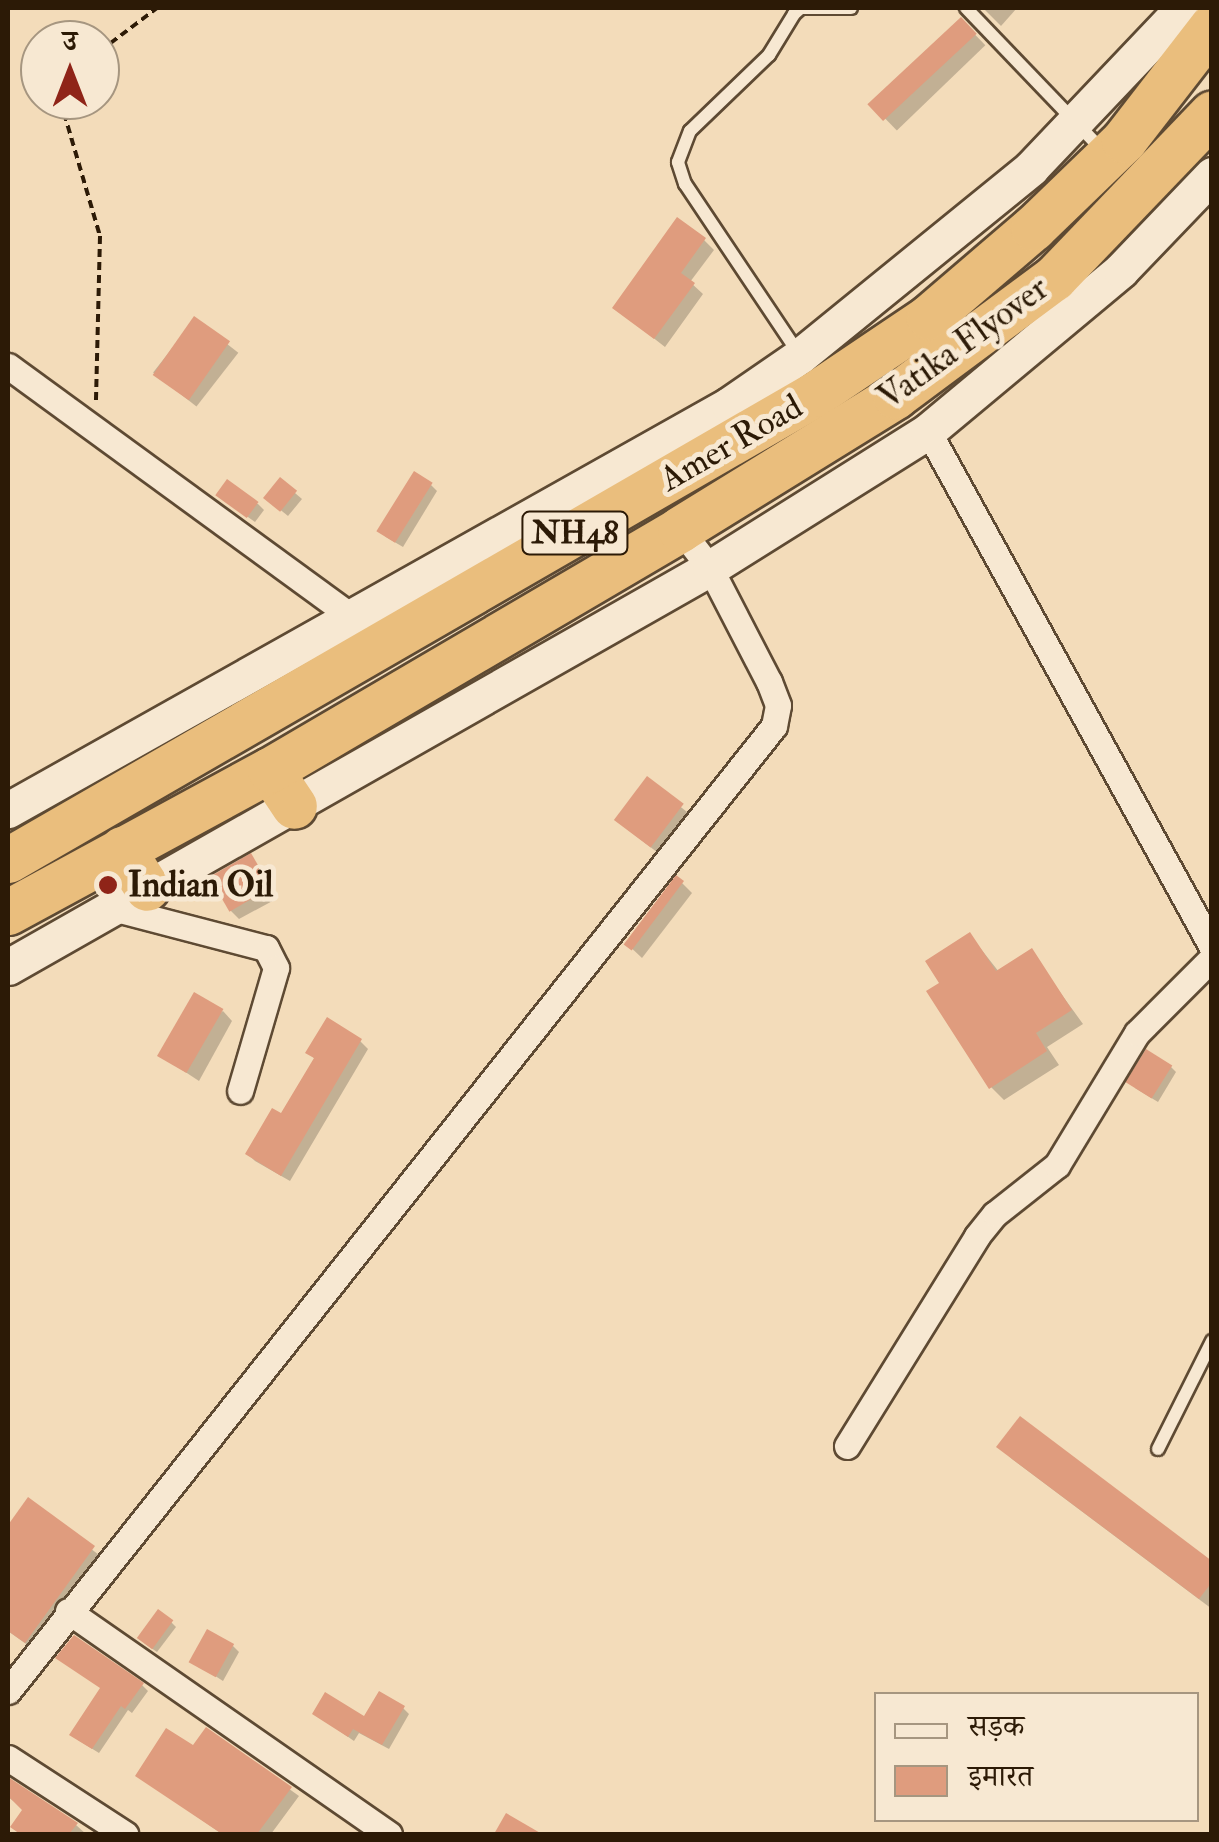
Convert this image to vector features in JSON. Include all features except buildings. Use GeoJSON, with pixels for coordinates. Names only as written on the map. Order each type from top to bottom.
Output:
{"type":"FeatureCollection","features":[{"type":"Feature","properties":{"kind":"highway","name":"NH48"},"geometry":{"type":"LineString","coordinates":[[1107,156],[1212,26]]}},
{"type":"Feature","properties":{"kind":"highway","name":"Vatika Flyover"},"geometry":{"type":"LineString","coordinates":[[680,529],[905,389],[1054,278],[1210,115]]}},
{"type":"Feature","properties":{"kind":"highway","name":"Amer Road"},"geometry":{"type":"LineString","coordinates":[[8,860],[453,581],[815,394],[929,317],[1033,228],[1107,156]]}},
{"type":"Feature","properties":{"kind":"highway","name":"NH48"},"geometry":{"type":"LineString","coordinates":[[8,912],[122,850],[282,788],[680,529]]}},
{"type":"Feature","properties":{"kind":"highway"},"geometry":{"type":"LineString","coordinates":[[122,850],[130,898]]}},
{"type":"Feature","properties":{"kind":"street"},"geometry":{"type":"LineString","coordinates":[[8,810],[350,615],[453,581],[729,405],[800,356],[1031,168],[1183,8]]}},
{"type":"Feature","properties":{"kind":"street"},"geometry":{"type":"LineString","coordinates":[[8,967],[130,898],[282,788],[710,568],[928,431],[1122,270],[1212,175]]}},
{"type":"Feature","properties":{"kind":"street"},"geometry":{"type":"LineString","coordinates":[[8,366],[350,615]]}},
{"type":"Feature","properties":{"kind":"street"},"geometry":{"type":"LineString","coordinates":[[928,431],[1212,947]]}},
{"type":"Feature","properties":{"kind":"street"},"geometry":{"type":"LineString","coordinates":[[8,1691],[774,726],[778,705],[769,682],[710,568],[680,529]]}},
{"type":"Feature","properties":{"kind":"street"},"geometry":{"type":"LineString","coordinates":[[130,898],[266,948],[276,968],[240,1091]]}},
{"type":"Feature","properties":{"kind":"street"},"geometry":{"type":"LineString","coordinates":[[847,1446],[977,1236],[996,1214],[1034,1188],[1057,1165],[1137,1033],[1212,958]]}},
{"type":"Feature","properties":{"kind":"street"},"geometry":{"type":"LineString","coordinates":[[68,1611],[389,1834]]}},
{"type":"Feature","properties":{"kind":"street"},"geometry":{"type":"LineString","coordinates":[[8,1758],[125,1834]]}},
{"type":"Feature","properties":{"kind":"lane"},"geometry":{"type":"LineString","coordinates":[[800,356],[685,184],[678,162],[690,132],[768,55],[794,14],[801,8],[851,8]]}},
{"type":"Feature","properties":{"kind":"lane"},"geometry":{"type":"LineString","coordinates":[[966,8],[1107,156]]}},
{"type":"Feature","properties":{"kind":"lane"},"geometry":{"type":"LineString","coordinates":[[1158,1449],[1212,1341]]}},
{"type":"Feature","properties":{"kind":"path"},"geometry":{"type":"LineString","coordinates":[[120,36],[156,8]]}},
{"type":"Feature","properties":{"kind":"path"},"geometry":{"type":"LineString","coordinates":[[66,120],[100,236],[95,428]]}},
{"type":"Feature","properties":{"kind":"place","name":"Indian Oil"},"geometry":{"type":"Point","coordinates":[108,885]}}]}
